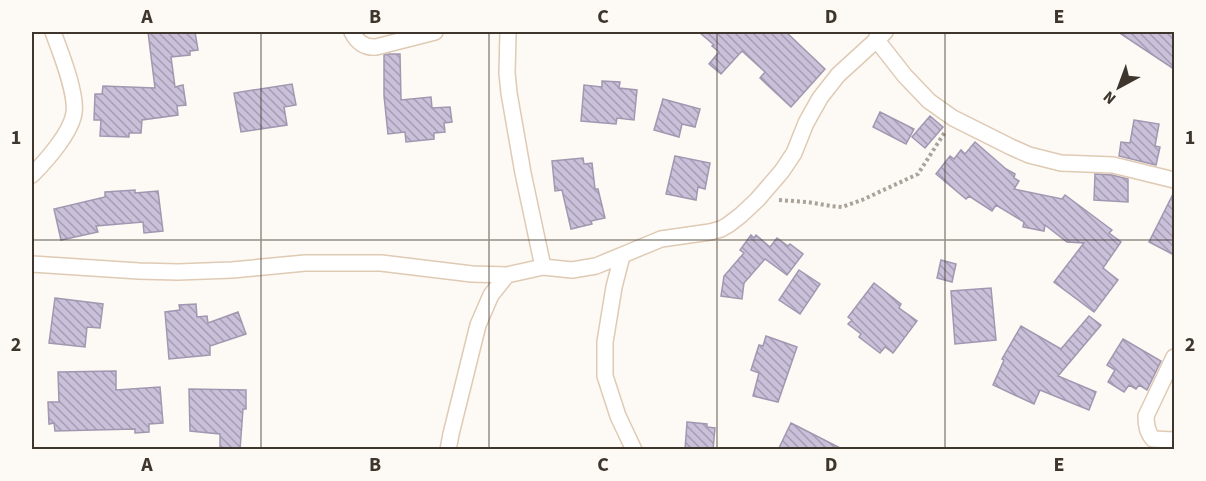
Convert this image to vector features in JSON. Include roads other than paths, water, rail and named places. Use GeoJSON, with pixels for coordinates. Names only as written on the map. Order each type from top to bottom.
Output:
{"type":"FeatureCollection","features":[{"type":"Feature","properties":{"kind":"street"},"geometry":{"type":"LineString","coordinates":[[32,174],[59,143],[71,123],[74,111],[72,92],[53,32]]}},
{"type":"Feature","properties":{"kind":"street"},"geometry":{"type":"LineString","coordinates":[[352,32],[360,43],[368,48],[435,32]]}},
{"type":"Feature","properties":{"kind":"street"},"geometry":{"type":"LineString","coordinates":[[508,32],[509,93],[543,267]]}},
{"type":"Feature","properties":{"kind":"street"},"geometry":{"type":"LineString","coordinates":[[32,264],[178,272],[232,270],[305,263],[381,263],[472,274],[507,275],[543,267],[572,270],[596,266],[661,239],[721,229],[741,215],[782,171],[794,153],[806,123],[820,98],[838,75],[880,35],[905,76],[929,101],[953,118],[1029,155],[1061,163],[1113,165],[1174,180]]}},
{"type":"Feature","properties":{"kind":"street"},"geometry":{"type":"LineString","coordinates":[[622,256],[604,342],[605,376],[618,416],[634,450]]}},
{"type":"Feature","properties":{"kind":"street"},"geometry":{"type":"LineString","coordinates":[[448,450],[478,324],[490,295],[507,275]]}},
{"type":"Feature","properties":{"kind":"street"},"geometry":{"type":"LineString","coordinates":[[1174,357],[1146,416],[1148,433],[1153,440],[1174,440]]}}]}
